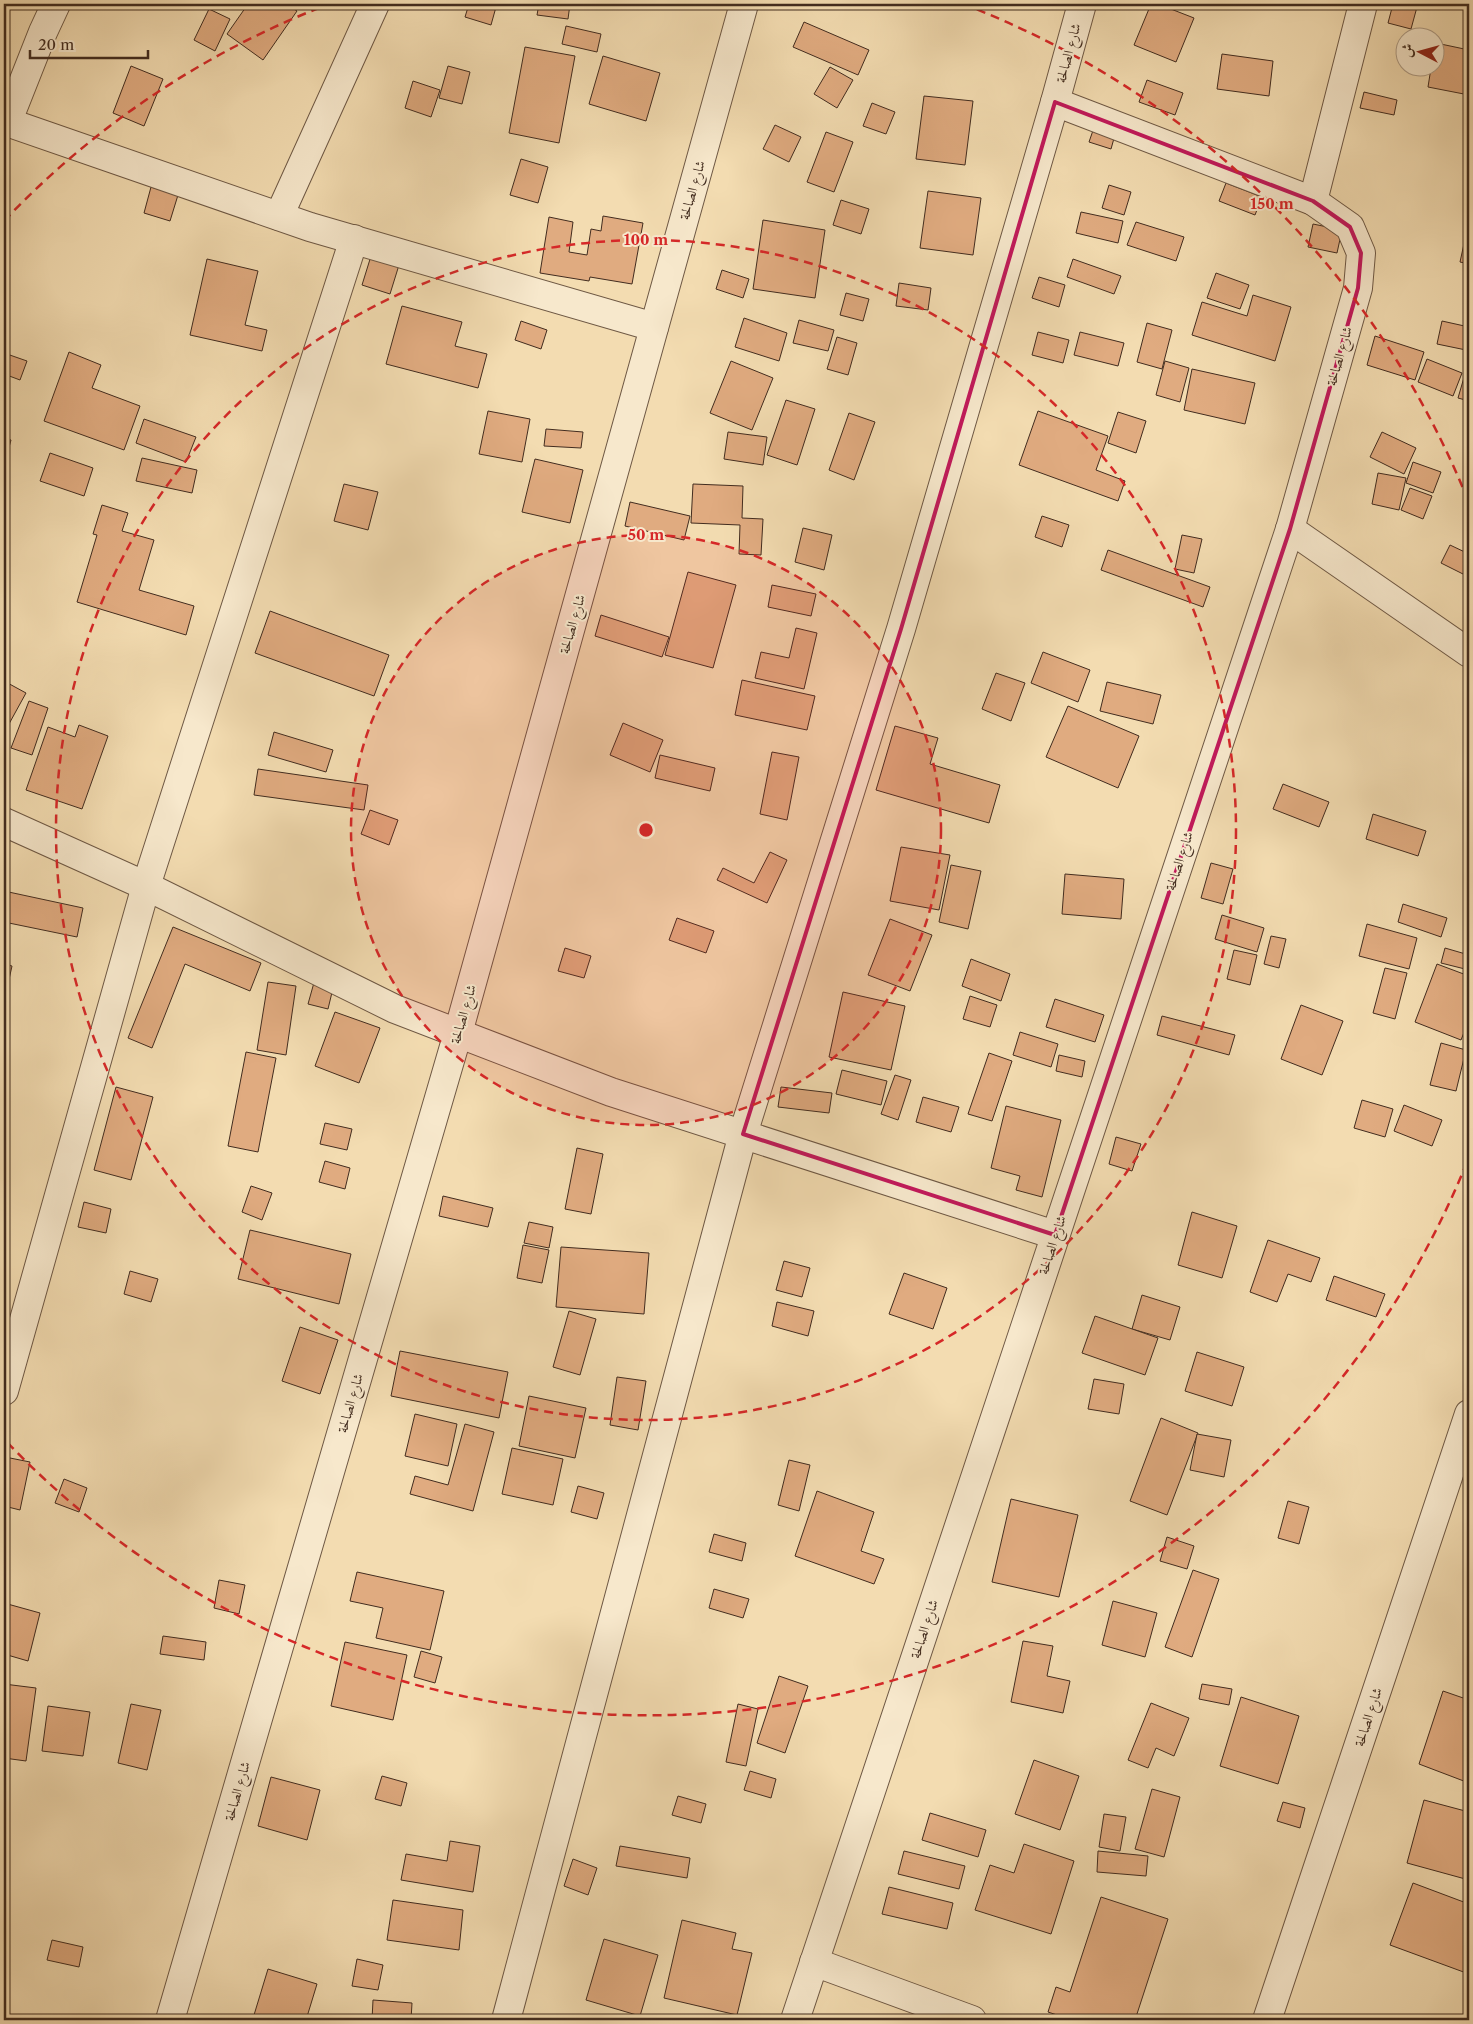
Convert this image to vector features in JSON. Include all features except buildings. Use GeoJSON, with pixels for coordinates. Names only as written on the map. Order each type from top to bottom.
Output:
{"type":"FeatureCollection","features":[{"type":"Feature","properties":{"kind":"street"},"geometry":{"type":"LineString","coordinates":[[56,4],[42,32],[5,122],[279,216],[654,327]]}},
{"type":"Feature","properties":{"kind":"street"},"geometry":{"type":"LineString","coordinates":[[279,216],[375,4]]}},
{"type":"Feature","properties":{"kind":"street","name":"شارع الصالحة"},"geometry":{"type":"LineString","coordinates":[[170,2020],[458,1033],[744,4]]}},
{"type":"Feature","properties":{"kind":"street","name":"شارع الصالحة"},"geometry":{"type":"LineString","coordinates":[[506,2020],[742,1134],[901,630],[1082,4]]}},
{"type":"Feature","properties":{"kind":"street"},"geometry":{"type":"LineString","coordinates":[[1313,201],[1363,4]]}},
{"type":"Feature","properties":{"kind":"street","name":"شارع الصالحة"},"geometry":{"type":"LineString","coordinates":[[795,2020],[1290,528],[1358,288],[1361,254],[1350,228],[1313,201],[1055,102]]}},
{"type":"Feature","properties":{"kind":"street"},"geometry":{"type":"LineString","coordinates":[[4,1391],[146,886],[354,239]]}},
{"type":"Feature","properties":{"kind":"street"},"geometry":{"type":"LineString","coordinates":[[1290,528],[1469,653]]}},
{"type":"Feature","properties":{"kind":"street"},"geometry":{"type":"LineString","coordinates":[[4,822],[146,886],[395,1009],[611,1092],[1055,1235]]}},
{"type":"Feature","properties":{"kind":"street","name":"شارع الصالحة"},"geometry":{"type":"LineString","coordinates":[[1267,2020],[1469,1414]]}},
{"type":"Feature","properties":{"kind":"street"},"geometry":{"type":"LineString","coordinates":[[814,1962],[972,2020]]}},
{"type":"Feature","properties":{"kind":"highlighted area"},"geometry":{"type":"Polygon","coordinates":[[[1055,102],[1313,201],[1350,227],[1361,253],[1358,288],[1290,529],[1055,1235],[743,1134],[901,629],[1055,102]]]}}]}
